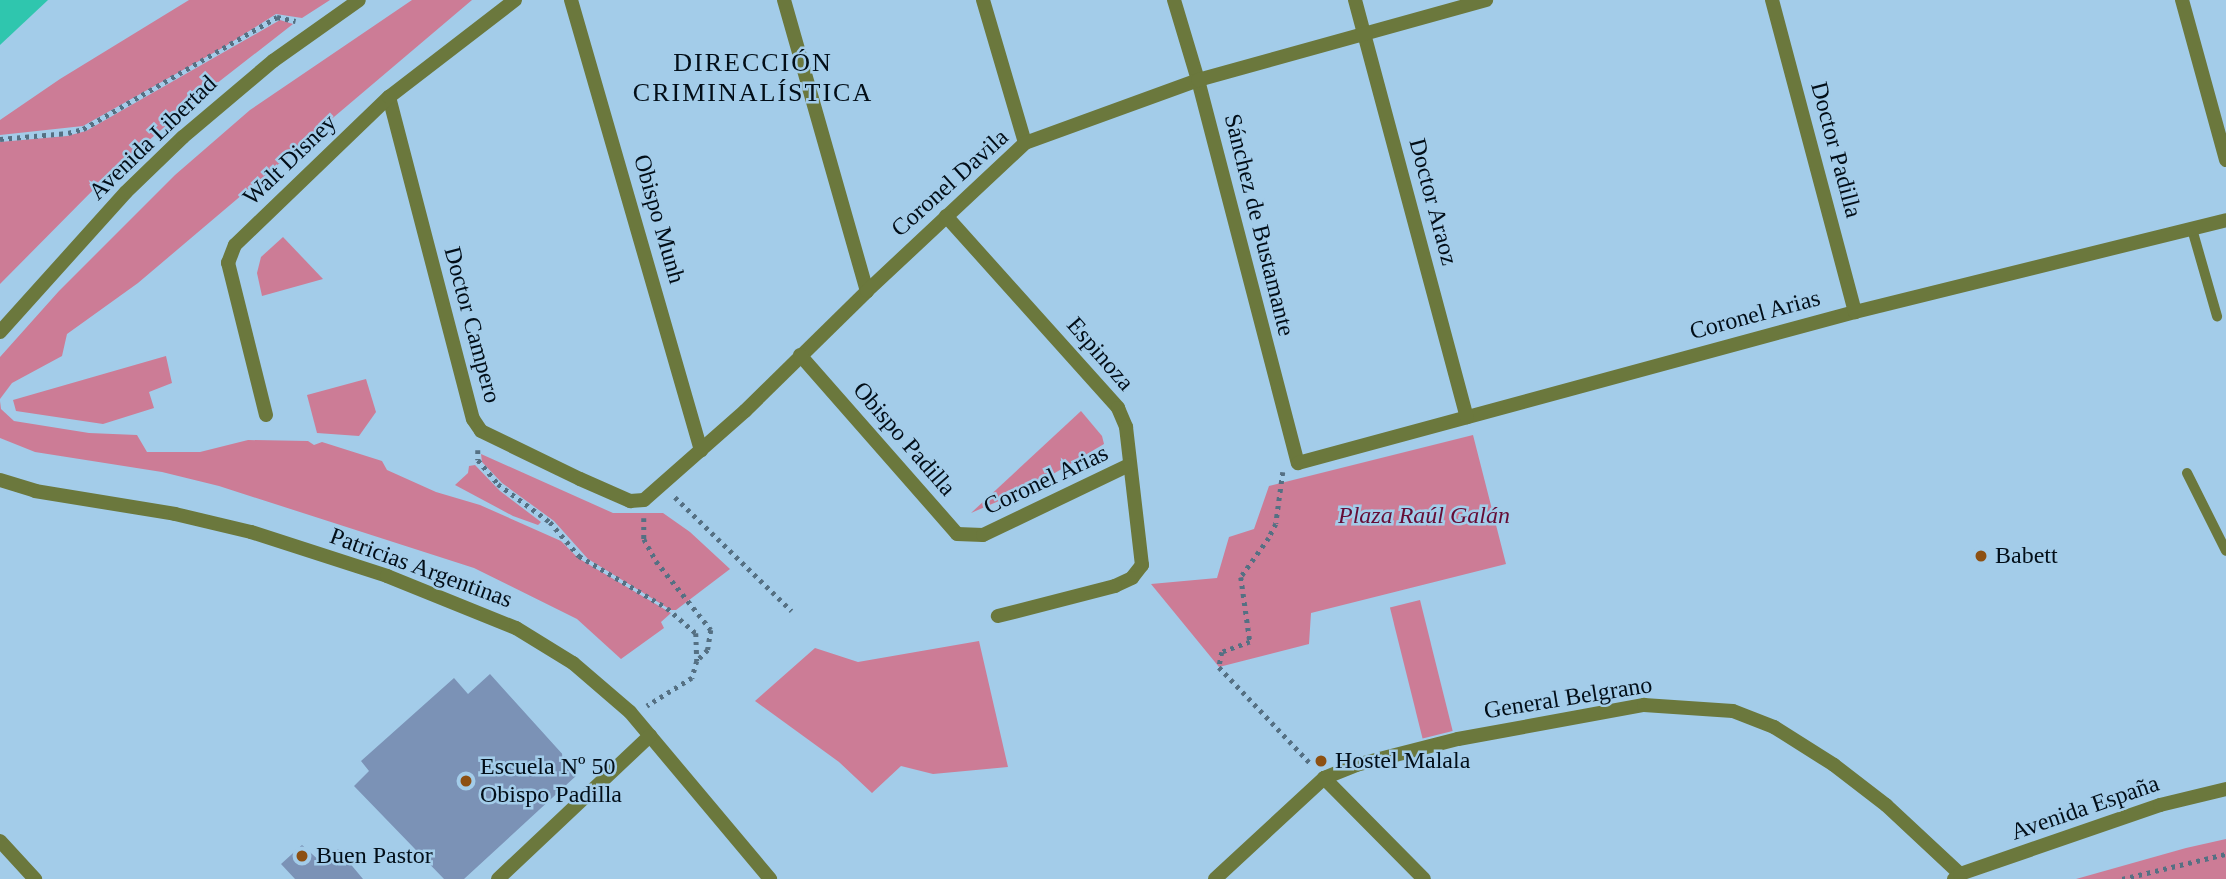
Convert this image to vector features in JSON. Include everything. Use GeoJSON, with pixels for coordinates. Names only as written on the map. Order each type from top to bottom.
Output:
{"type":"FeatureCollection","features":[{"type":"Feature","properties":{"kind":"street","name":"Avenida Libertad"},"geometry":{"type":"LineString","coordinates":[[0,332],[125,192],[183,137],[273,61],[359,0]]}},
{"type":"Feature","properties":{"kind":"street","name":"Walt Disney"},"geometry":{"type":"LineString","coordinates":[[266,415],[228,263],[235,245],[389,97],[515,0]]}},
{"type":"Feature","properties":{"kind":"street","name":"Obispo Munh"},"geometry":{"type":"LineString","coordinates":[[571,0],[701,451]]}},
{"type":"Feature","properties":{"kind":"street"},"geometry":{"type":"LineString","coordinates":[[784,0],[867,291]]}},
{"type":"Feature","properties":{"kind":"street"},"geometry":{"type":"LineString","coordinates":[[983,0],[1025,143]]}},
{"type":"Feature","properties":{"kind":"street","name":"Sánchez de Bustamante"},"geometry":{"type":"LineString","coordinates":[[1174,0],[1198,80],[1298,463]]}},
{"type":"Feature","properties":{"kind":"street","name":"Doctor Araoz"},"geometry":{"type":"LineString","coordinates":[[1355,0],[1467,417]]}},
{"type":"Feature","properties":{"kind":"street","name":"Coronel Davila"},"geometry":{"type":"LineString","coordinates":[[644,500],[701,451],[1025,143],[1198,80],[1486,0]]}},
{"type":"Feature","properties":{"kind":"street","name":"Doctor Padilla"},"geometry":{"type":"LineString","coordinates":[[1772,0],[1855,312]]}},
{"type":"Feature","properties":{"kind":"street"},"geometry":{"type":"LineString","coordinates":[[2182,0],[2226,160]]}},
{"type":"Feature","properties":{"kind":"street","name":"Doctor Campero"},"geometry":{"type":"LineString","coordinates":[[389,97],[473,419],[481,431],[491,436],[630,501],[644,500]]}},
{"type":"Feature","properties":{"kind":"street","name":"Espinoza"},"geometry":{"type":"LineString","coordinates":[[946,216],[1118,408],[1126,427],[1142,565],[1132,578],[1115,586],[998,616]]}},
{"type":"Feature","properties":{"kind":"street","name":"Coronel Arias"},"geometry":{"type":"LineString","coordinates":[[1298,463],[1855,312],[2226,220]]}},
{"type":"Feature","properties":{"kind":"street","name":"Obispo Padilla"},"geometry":{"type":"LineString","coordinates":[[800,355],[957,534],[983,535]]}},
{"type":"Feature","properties":{"kind":"street","name":"Coronel Arias"},"geometry":{"type":"LineString","coordinates":[[983,535],[1129,465]]}},
{"type":"Feature","properties":{"kind":"street","name":"Patricias Argentinas"},"geometry":{"type":"LineString","coordinates":[[0,480],[35,491],[215,523],[427,591],[516,628],[555,650],[630,712],[770,879]]}},
{"type":"Feature","properties":{"kind":"street","name":"General Belgrano"},"geometry":{"type":"LineString","coordinates":[[1215,879],[1325,778],[1356,765],[1458,739],[1644,705],[1698,706],[1733,711],[1774,727],[1834,765],[1886,805],[1957,877]]}},
{"type":"Feature","properties":{"kind":"street"},"geometry":{"type":"LineString","coordinates":[[498,879],[650,736]]}},
{"type":"Feature","properties":{"kind":"street"},"geometry":{"type":"LineString","coordinates":[[1325,778],[1424,879]]}},
{"type":"Feature","properties":{"kind":"street","name":"Avenida España"},"geometry":{"type":"LineString","coordinates":[[1957,877],[2160,805],[2226,789]]}},
{"type":"Feature","properties":{"kind":"street"},"geometry":{"type":"LineString","coordinates":[[0,841],[35,879]]}},
{"type":"Feature","properties":{"kind":"lane"},"geometry":{"type":"LineString","coordinates":[[2192,229],[2217,316]]}},
{"type":"Feature","properties":{"kind":"lane"},"geometry":{"type":"LineString","coordinates":[[2187,473],[2226,551]]}},
{"type":"Feature","properties":{"kind":"path"},"geometry":{"type":"LineString","coordinates":[[0,139],[68,133],[83,129],[277,17],[299,21],[305,18]]}},
{"type":"Feature","properties":{"kind":"path"},"geometry":{"type":"LineString","coordinates":[[491,436],[478,444],[478,460],[498,484],[551,522],[579,555],[667,608],[696,633],[697,661],[692,678],[658,702],[630,712]]}},
{"type":"Feature","properties":{"kind":"path"},"geometry":{"type":"LineString","coordinates":[[1283,469],[1276,524],[1241,577],[1250,642],[1222,652],[1219,667],[1325,778]]}},
{"type":"Feature","properties":{"kind":"path"},"geometry":{"type":"LineString","coordinates":[[662,484],[792,611]]}},
{"type":"Feature","properties":{"kind":"path"},"geometry":{"type":"LineString","coordinates":[[644,500],[644,539],[656,561],[711,630],[708,650],[697,661]]}},
{"type":"Feature","properties":{"kind":"path"},"geometry":{"type":"LineString","coordinates":[[2122,879],[2226,854]]}},
{"type":"Feature","properties":{"kind":"green space"},"geometry":{"type":"Polygon","coordinates":[[[189,0],[330,0],[302,18],[276,14],[224,47],[83,126],[0,135],[0,120],[60,79],[189,0]]]}},
{"type":"Feature","properties":{"kind":"green space"},"geometry":{"type":"Polygon","coordinates":[[[412,0],[472,0],[138,283],[67,334],[62,356],[12,383],[0,399],[0,357],[59,291],[175,175],[250,110],[412,0]]]}},
{"type":"Feature","properties":{"kind":"green space"},"geometry":{"type":"Polygon","coordinates":[[[280,20],[293,24],[198,98],[103,180],[0,284],[0,142],[67,136],[86,131],[280,20]]]}},
{"type":"Feature","properties":{"kind":"green space"},"geometry":{"type":"Polygon","coordinates":[[[283,237],[323,279],[262,296],[257,273],[261,257],[283,237]]]}},
{"type":"Feature","properties":{"kind":"green space"},"geometry":{"type":"Polygon","coordinates":[[[166,356],[172,383],[149,392],[154,408],[103,424],[16,411],[13,400],[166,356]]]}},
{"type":"Feature","properties":{"kind":"green space"},"geometry":{"type":"Polygon","coordinates":[[[366,379],[376,412],[359,436],[317,433],[307,395],[366,379]]]}},
{"type":"Feature","properties":{"kind":"green space"},"geometry":{"type":"Polygon","coordinates":[[[0,401],[1,409],[14,421],[89,433],[137,435],[147,452],[200,452],[248,440],[308,441],[314,445],[322,442],[382,461],[387,470],[436,492],[480,505],[561,541],[578,558],[671,613],[661,622],[664,628],[621,659],[577,619],[474,568],[219,486],[162,472],[35,452],[0,438],[0,401]]]}},
{"type":"Feature","properties":{"kind":"green space"},"geometry":{"type":"Polygon","coordinates":[[[1081,411],[1102,436],[1104,444],[1031,487],[971,513],[1081,411]]]}},
{"type":"Feature","properties":{"kind":"green space","name":"Plaza Raúl Galán"},"geometry":{"type":"Polygon","coordinates":[[[1473,435],[1506,564],[1311,613],[1309,644],[1219,667],[1151,584],[1217,578],[1229,537],[1254,529],[1269,486],[1473,435]]]}},
{"type":"Feature","properties":{"kind":"green space"},"geometry":{"type":"Polygon","coordinates":[[[481,454],[613,513],[663,513],[690,532],[730,569],[676,610],[671,610],[588,559],[554,521],[502,483],[482,462],[481,454]]]}},
{"type":"Feature","properties":{"kind":"green space"},"geometry":{"type":"Polygon","coordinates":[[[475,465],[500,491],[541,522],[538,525],[513,516],[455,485],[468,473],[469,466],[475,465]]]}},
{"type":"Feature","properties":{"kind":"green space"},"geometry":{"type":"Polygon","coordinates":[[[1420,600],[1453,731],[1423,738],[1390,607],[1420,600]]]}},
{"type":"Feature","properties":{"kind":"green space"},"geometry":{"type":"Polygon","coordinates":[[[979,641],[1008,767],[933,774],[901,766],[872,793],[839,762],[755,701],[815,648],[858,662],[979,641]]]}},
{"type":"Feature","properties":{"kind":"green space"},"geometry":{"type":"Polygon","coordinates":[[[2226,839],[2226,879],[2076,879],[2186,848],[2226,839]]]}},
{"type":"Feature","properties":{"kind":"shaded area"},"geometry":{"type":"Polygon","coordinates":[[[0,0],[48,0],[0,45],[0,0]]]}},
{"type":"Feature","properties":{"kind":"building","name":"Escuela Nº 50 Obispo Padilla"},"geometry":{"type":"Polygon","coordinates":[[[490,674],[565,757],[563,760],[577,775],[464,879],[444,879],[354,786],[369,771],[361,761],[454,678],[468,694],[490,674]]]}},
{"type":"Feature","properties":{"kind":"building","name":"Buen Pastor"},"geometry":{"type":"Polygon","coordinates":[[[302,845],[322,863],[338,849],[363,879],[295,879],[281,864],[302,845]]]}},
{"type":"Feature","properties":{"kind":"place","name":"Babett"},"geometry":{"type":"Point","coordinates":[1981,556]}},
{"type":"Feature","properties":{"kind":"place","name":"Hostel Malala"},"geometry":{"type":"Point","coordinates":[1321,761]}},
{"type":"Feature","properties":{"kind":"place","name":"Escuela Nº 50 Obispo Padilla"},"geometry":{"type":"Point","coordinates":[466,781]}},
{"type":"Feature","properties":{"kind":"place","name":"Buen Pastor"},"geometry":{"type":"Point","coordinates":[302,856]}},
{"type":"Feature","properties":{"kind":"district","name":"DIRECCIÓN CRIMINALÍSTICA"},"geometry":{"type":"Point","coordinates":[753,78]}}]}
